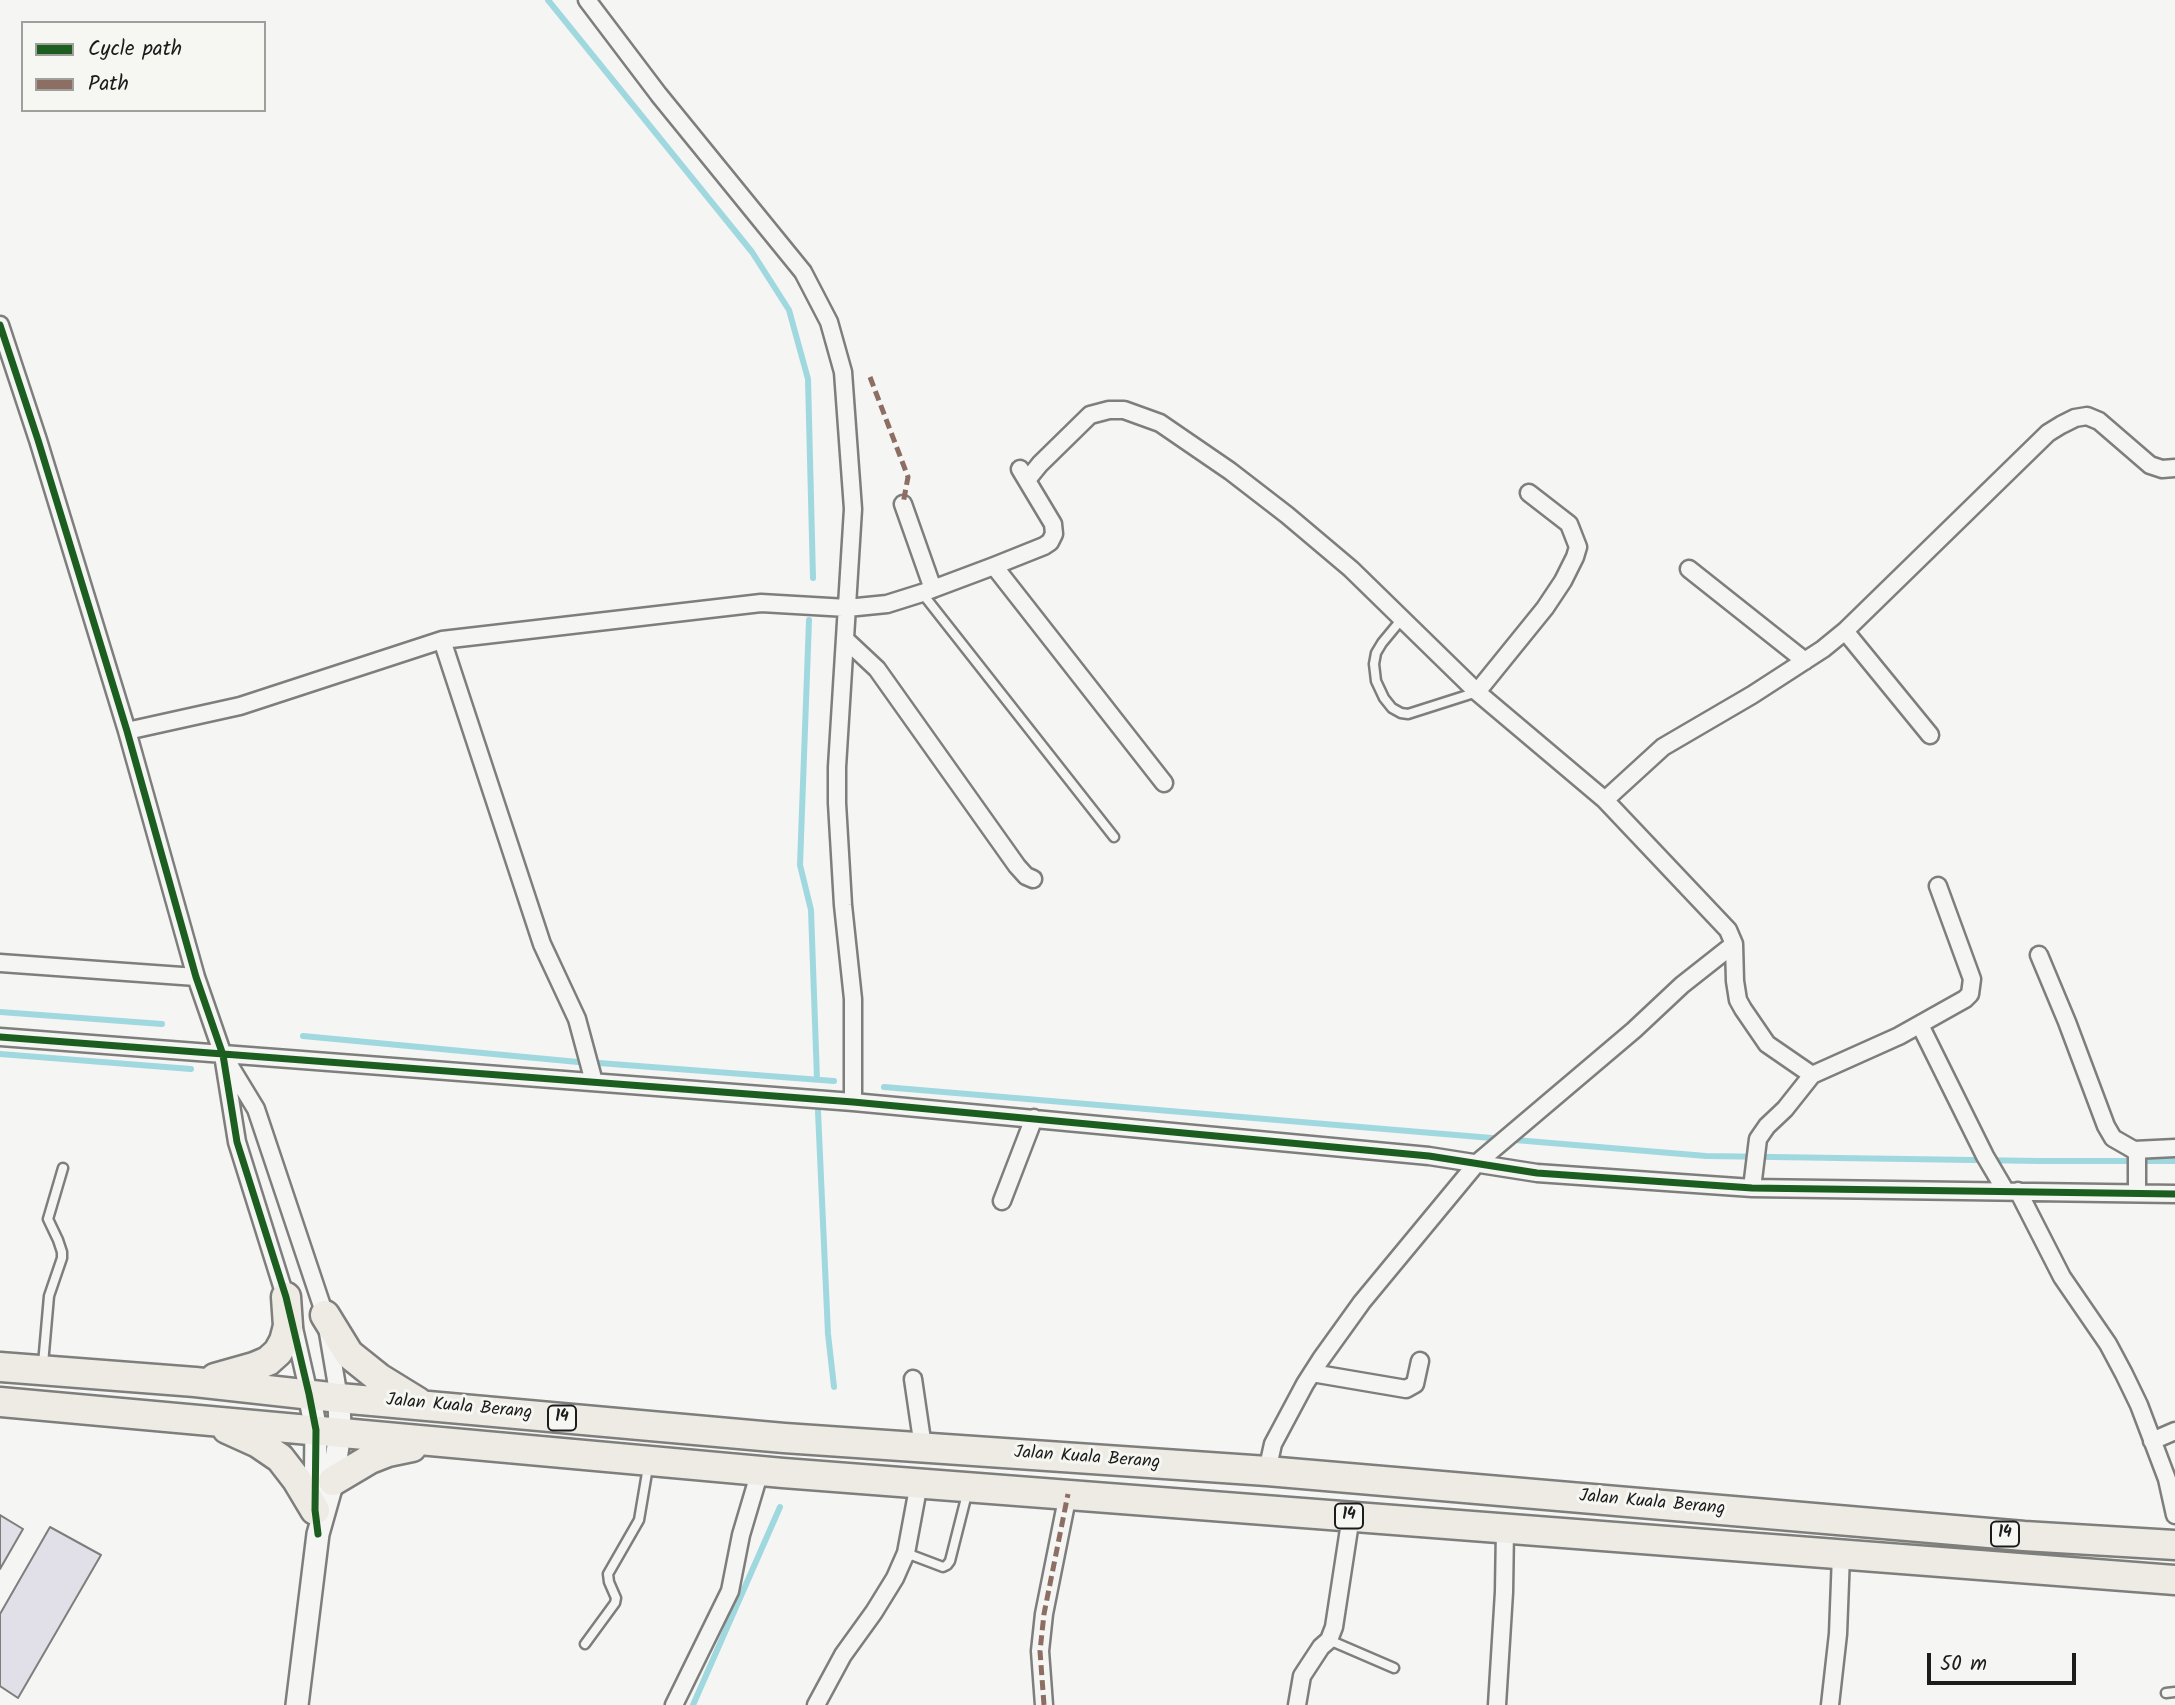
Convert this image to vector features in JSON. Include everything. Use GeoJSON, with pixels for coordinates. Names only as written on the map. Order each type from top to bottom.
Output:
{"type":"FeatureCollection","features":[{"type":"Feature","properties":{"kind":"highway"},"geometry":{"type":"LineString","coordinates":[[195,1382],[235,1374],[268,1361],[278,1352],[285,1341],[288,1326],[286,1297]]}},
{"type":"Feature","properties":{"kind":"highway"},"geometry":{"type":"LineString","coordinates":[[324,1315],[349,1354],[379,1378],[423,1405]]}},
{"type":"Feature","properties":{"kind":"highway","name":"Jalan Kuala Berang"},"geometry":{"type":"LineString","coordinates":[[0,1367],[195,1382],[339,1398],[784,1437],[1267,1471],[2024,1536],[2175,1545]]}},
{"type":"Feature","properties":{"kind":"highway","name":"Jalan Kuala Berang"},"geometry":{"type":"LineString","coordinates":[[0,1402],[760,1471],[2175,1580]]}},
{"type":"Feature","properties":{"kind":"highway"},"geometry":{"type":"LineString","coordinates":[[207,1421],[240,1434],[280,1458],[298,1479],[316,1522]]}},
{"type":"Feature","properties":{"kind":"highway"},"geometry":{"type":"LineString","coordinates":[[333,1481],[354,1467],[388,1452],[446,1444]]}},
{"type":"Feature","properties":{"kind":"highway"},"geometry":{"type":"LineString","coordinates":[[1836,1519],[1869,1536],[1874,1541],[1877,1557]]}},
{"type":"Feature","properties":{"kind":"street"},"geometry":{"type":"LineString","coordinates":[[587,0],[659,95],[803,272],[829,322],[843,372],[853,509],[837,803],[852,999],[853,1102]]}},
{"type":"Feature","properties":{"kind":"street"},"geometry":{"type":"LineString","coordinates":[[0,325],[127,731],[196,977],[223,1055],[237,1142],[286,1297],[309,1394],[328,1431],[333,1481],[316,1522]]}},
{"type":"Feature","properties":{"kind":"street"},"geometry":{"type":"LineString","coordinates":[[127,731],[240,706],[442,640],[761,603],[847,608],[887,604],[1044,547],[1054,534],[1053,524],[1023,475],[1040,464],[1090,415],[1109,410],[1124,410],[1160,423],[1230,471],[1287,515],[1351,569],[1477,692],[1605,800],[1717,916],[1734,944],[1735,981],[1742,1009],[1767,1044],[1812,1075]]}},
{"type":"Feature","properties":{"kind":"street"},"geometry":{"type":"LineString","coordinates":[[1605,800],[1663,747],[1752,695],[1846,631],[2048,433],[2068,421],[2087,416],[2099,421],[2150,465],[2162,469],[2175,468]]}},
{"type":"Feature","properties":{"kind":"street"},"geometry":{"type":"LineString","coordinates":[[1477,692],[1545,608],[1563,581],[1578,547],[1569,524],[1529,494]]}},
{"type":"Feature","properties":{"kind":"street"},"geometry":{"type":"LineString","coordinates":[[903,504],[927,591]]}},
{"type":"Feature","properties":{"kind":"street"},"geometry":{"type":"LineString","coordinates":[[994,566],[1164,783]]}},
{"type":"Feature","properties":{"kind":"street"},"geometry":{"type":"LineString","coordinates":[[1689,569],[1805,661]]}},
{"type":"Feature","properties":{"kind":"street"},"geometry":{"type":"LineString","coordinates":[[1846,631],[1930,735]]}},
{"type":"Feature","properties":{"kind":"street"},"geometry":{"type":"LineString","coordinates":[[442,640],[542,944],[577,1019],[594,1082]]}},
{"type":"Feature","properties":{"kind":"street"},"geometry":{"type":"LineString","coordinates":[[846,640],[877,669],[1017,866],[1033,879]]}},
{"type":"Feature","properties":{"kind":"street"},"geometry":{"type":"LineString","coordinates":[[1752,1182],[1758,1139],[1812,1075],[1920,1025],[1965,999],[1972,989],[1972,979],[1938,886]]}},
{"type":"Feature","properties":{"kind":"street"},"geometry":{"type":"LineString","coordinates":[[1267,1471],[1273,1444],[1312,1373],[1362,1302],[1482,1159],[1634,1030],[1682,985],[1734,944]]}},
{"type":"Feature","properties":{"kind":"street"},"geometry":{"type":"LineString","coordinates":[[2039,955],[2113,1138],[2136,1153],[2175,1148]]}},
{"type":"Feature","properties":{"kind":"street"},"geometry":{"type":"LineString","coordinates":[[0,963],[196,977]]}},
{"type":"Feature","properties":{"kind":"street"},"geometry":{"type":"LineString","coordinates":[[1920,1025],[1985,1156],[1996,1174],[2012,1191],[2062,1277],[2113,1354],[2138,1405],[2167,1479],[2175,1515]]}},
{"type":"Feature","properties":{"kind":"street"},"geometry":{"type":"LineString","coordinates":[[0,1037],[1034,1118],[1482,1159],[1537,1173],[2012,1191],[2137,1187],[2175,1194]]}},
{"type":"Feature","properties":{"kind":"street"},"geometry":{"type":"LineString","coordinates":[[223,1055],[256,1109],[324,1315],[339,1398],[328,1431],[297,1705]]}},
{"type":"Feature","properties":{"kind":"street"},"geometry":{"type":"LineString","coordinates":[[1003,1201],[1034,1118]]}},
{"type":"Feature","properties":{"kind":"street"},"geometry":{"type":"LineString","coordinates":[[2136,1153],[2137,1187]]}},
{"type":"Feature","properties":{"kind":"street"},"geometry":{"type":"LineString","coordinates":[[1312,1373],[1406,1389],[1415,1384],[1420,1361]]}},
{"type":"Feature","properties":{"kind":"street"},"geometry":{"type":"LineString","coordinates":[[913,1379],[923,1447]]}},
{"type":"Feature","properties":{"kind":"street"},"geometry":{"type":"LineString","coordinates":[[2152,1441],[2175,1431]]}},
{"type":"Feature","properties":{"kind":"street"},"geometry":{"type":"LineString","coordinates":[[674,1705],[730,1591],[741,1535],[760,1471]]}},
{"type":"Feature","properties":{"kind":"street"},"geometry":{"type":"LineString","coordinates":[[816,1705],[844,1655],[895,1578],[906,1553],[919,1483]]}},
{"type":"Feature","properties":{"kind":"street"},"geometry":{"type":"LineString","coordinates":[[1044,1705],[1040,1651],[1044,1614],[1068,1494]]}},
{"type":"Feature","properties":{"kind":"street"},"geometry":{"type":"LineString","coordinates":[[1297,1705],[1302,1676],[1321,1647],[1329,1640],[1334,1627],[1351,1516]]}},
{"type":"Feature","properties":{"kind":"street"},"geometry":{"type":"LineString","coordinates":[[1497,1705],[1504,1592],[1504,1529]]}},
{"type":"Feature","properties":{"kind":"street"},"geometry":{"type":"LineString","coordinates":[[1830,1705],[1839,1633],[1841,1555]]}},
{"type":"Feature","properties":{"kind":"lane"},"geometry":{"type":"LineString","coordinates":[[927,591],[1114,837]]}},
{"type":"Feature","properties":{"kind":"lane"},"geometry":{"type":"LineString","coordinates":[[1401,620],[1382,643],[1374,664],[1376,681],[1392,708],[1408,714],[1477,692]]}},
{"type":"Feature","properties":{"kind":"lane"},"geometry":{"type":"LineString","coordinates":[[43,1370],[49,1296],[62,1258],[58,1240],[48,1219],[63,1168]]}},
{"type":"Feature","properties":{"kind":"lane"},"geometry":{"type":"LineString","coordinates":[[585,1644],[615,1604],[616,1598],[608,1574],[639,1520],[648,1460]]}},
{"type":"Feature","properties":{"kind":"lane"},"geometry":{"type":"LineString","coordinates":[[906,1553],[943,1567],[950,1562],[969,1487]]}},
{"type":"Feature","properties":{"kind":"lane"},"geometry":{"type":"LineString","coordinates":[[1329,1640],[1394,1668]]}},
{"type":"Feature","properties":{"kind":"building"},"geometry":{"type":"Polygon","coordinates":[[[0,1515],[23,1529],[0,1569],[0,1515]]]}},
{"type":"Feature","properties":{"kind":"building"},"geometry":{"type":"Polygon","coordinates":[[[50,1527],[101,1555],[18,1698],[0,1686],[0,1614],[50,1527]]]}},
{"type":"Feature","properties":{"kind":"waterway"},"geometry":{"type":"LineString","coordinates":[[548,0],[752,252],[789,310],[808,379],[813,578]]}},
{"type":"Feature","properties":{"kind":"waterway"},"geometry":{"type":"LineString","coordinates":[[809,620],[800,865],[811,910],[817,1079]]}},
{"type":"Feature","properties":{"kind":"waterway"},"geometry":{"type":"LineString","coordinates":[[0,1012],[162,1024]]}},
{"type":"Feature","properties":{"kind":"waterway"},"geometry":{"type":"LineString","coordinates":[[303,1036],[578,1062]]}},
{"type":"Feature","properties":{"kind":"waterway"},"geometry":{"type":"LineString","coordinates":[[0,1054],[191,1069]]}},
{"type":"Feature","properties":{"kind":"waterway"},"geometry":{"type":"LineString","coordinates":[[599,1063],[834,1081]]}},
{"type":"Feature","properties":{"kind":"waterway"},"geometry":{"type":"LineString","coordinates":[[884,1087],[1706,1156],[2175,1161]]}},
{"type":"Feature","properties":{"kind":"waterway"},"geometry":{"type":"LineString","coordinates":[[818,1111],[828,1334],[834,1387]]}},
{"type":"Feature","properties":{"kind":"waterway"},"geometry":{"type":"LineString","coordinates":[[693,1705],[780,1507]]}},
{"type":"Feature","properties":{"kind":"marked path"},"geometry":{"type":"LineString","coordinates":[[870,377],[908,477],[903,504]]}},
{"type":"Feature","properties":{"kind":"marked path"},"geometry":{"type":"LineString","coordinates":[[1044,1705],[1040,1651],[1044,1614],[1068,1494]]}},
{"type":"Feature","properties":{"kind":"cycle path"},"geometry":{"type":"LineString","coordinates":[[0,325],[127,731],[196,977],[223,1055],[237,1142],[286,1297],[309,1394],[316,1430],[315,1510],[318,1534]]}},
{"type":"Feature","properties":{"kind":"cycle path"},"geometry":{"type":"LineString","coordinates":[[0,1037],[853,1102],[1429,1156],[1537,1173],[1752,1188],[2175,1194]]}}]}
